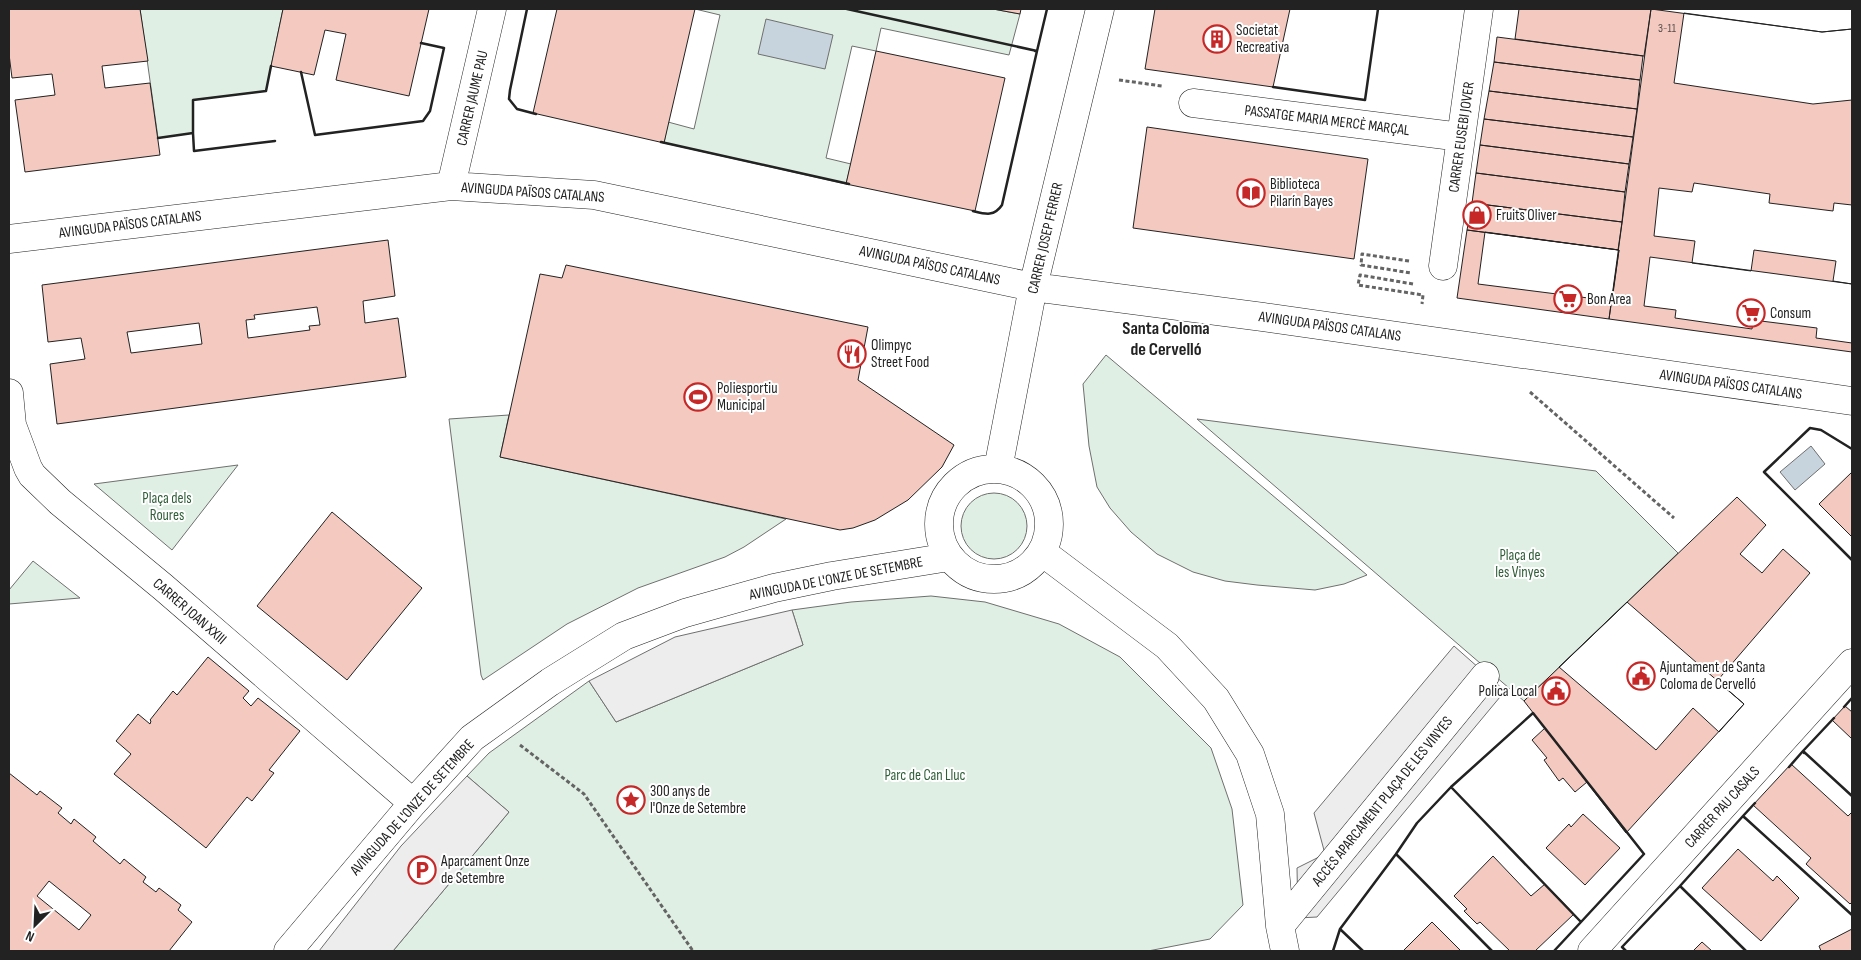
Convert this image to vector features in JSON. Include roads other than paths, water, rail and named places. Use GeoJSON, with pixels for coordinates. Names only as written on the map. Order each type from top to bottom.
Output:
{"type":"FeatureCollection","features":[{"type":"Feature","properties":{"kind":"street","name":"CARRER JAUME PAU"},"geometry":{"type":"LineString","coordinates":[[451,186],[492,9]]}},
{"type":"Feature","properties":{"kind":"street","name":"CARRER JOSEP FERRER"},"geometry":{"type":"LineString","coordinates":[[998,469],[1032,287],[1100,9]]}},
{"type":"Feature","properties":{"kind":"street","name":"CARRER EUSEBI JOVER"},"geometry":{"type":"LineString","coordinates":[[1443,266],[1479,9]]}},
{"type":"Feature","properties":{"kind":"street","name":"PASSATGE MARIA MERCÈ MARÇAL"},"geometry":{"type":"LineString","coordinates":[[1193,103],[1461,137]]}},
{"type":"Feature","properties":{"kind":"street","name":"AVINGUDA PAÏSOS CATALANS"},"geometry":{"type":"LineString","coordinates":[[9,239],[451,186],[594,195],[1032,287],[1264,317],[1852,402]]}},
{"type":"Feature","properties":{"kind":"street","name":"CARRER JOAN XXIII"},"geometry":{"type":"LineString","coordinates":[[9,393],[12,426],[32,476],[413,803]]}},
{"type":"Feature","properties":{"kind":"street"},"geometry":{"type":"LineString","coordinates":[[998,469],[1016,473],[1032,484],[1043,498],[1049,516],[1049,535],[1042,552],[1030,566],[1015,576],[997,579],[979,577],[962,570],[949,557],[941,540],[939,522],[942,505],[951,490],[964,478],[980,471],[998,469]]}},
{"type":"Feature","properties":{"kind":"street"},"geometry":{"type":"LineString","coordinates":[[1042,552],[1167,646],[1216,699],[1250,754],[1270,814],[1283,945]]}},
{"type":"Feature","properties":{"kind":"street","name":"AVINGUDA DE L'ONZE DE SETEMBRE"},"geometry":{"type":"LineString","coordinates":[[288,951],[413,803],[472,738],[550,682],[624,636],[686,613],[774,588],[832,576],[949,557]]}},
{"type":"Feature","properties":{"kind":"street","name":"CARRER PAU CASALS"},"geometry":{"type":"LineString","coordinates":[[1592,951],[1852,663]]}},
{"type":"Feature","properties":{"kind":"street","name":"ACCÉS APARCAMENT PLAÇA DE LES VINYES"},"geometry":{"type":"LineString","coordinates":[[1283,945],[1485,676]]}},
{"type":"Feature","properties":{"kind":"place","name":"Societat Recreativa"},"geometry":{"type":"Point","coordinates":[1217,39]}},
{"type":"Feature","properties":{"kind":"place","name":"Biblioteca Pilarín Bayes"},"geometry":{"type":"Point","coordinates":[1251,193]}},
{"type":"Feature","properties":{"kind":"place","name":"Fruits Oliver"},"geometry":{"type":"Point","coordinates":[1477,215]}},
{"type":"Feature","properties":{"kind":"place","name":"Bon Area"},"geometry":{"type":"Point","coordinates":[1568,299]}},
{"type":"Feature","properties":{"kind":"place","name":"Consum"},"geometry":{"type":"Point","coordinates":[1751,313]}},
{"type":"Feature","properties":{"kind":"place","name":"Olimpyc Street Food"},"geometry":{"type":"Point","coordinates":[852,354]}},
{"type":"Feature","properties":{"kind":"place","name":"Poliesportiu Municipal"},"geometry":{"type":"Point","coordinates":[698,397]}},
{"type":"Feature","properties":{"kind":"place","name":"Ajuntament de Santa Coloma de Cervelló"},"geometry":{"type":"Point","coordinates":[1641,676]}},
{"type":"Feature","properties":{"kind":"place","name":"Polica Local"},"geometry":{"type":"Point","coordinates":[1556,691]}},
{"type":"Feature","properties":{"kind":"place","name":"300 anys de l'Onze de Setembre"},"geometry":{"type":"Point","coordinates":[631,800]}},
{"type":"Feature","properties":{"kind":"place","name":"Aparcament Onze de Setembre"},"geometry":{"type":"Point","coordinates":[422,870]}},
{"type":"Feature","properties":{"kind":"district","name":"Santa Coloma de Cervelló"},"geometry":{"type":"Point","coordinates":[1166,338]}},
{"type":"Feature","properties":{"kind":"park label","name":"Plaça dels Roures"},"geometry":{"type":"Point","coordinates":[167,506]}},
{"type":"Feature","properties":{"kind":"park label","name":"Plaça de les Vinyes"},"geometry":{"type":"Point","coordinates":[1520,564]}},
{"type":"Feature","properties":{"kind":"park label","name":"Parc de Can Lluc"},"geometry":{"type":"Point","coordinates":[925,775]}}]}
